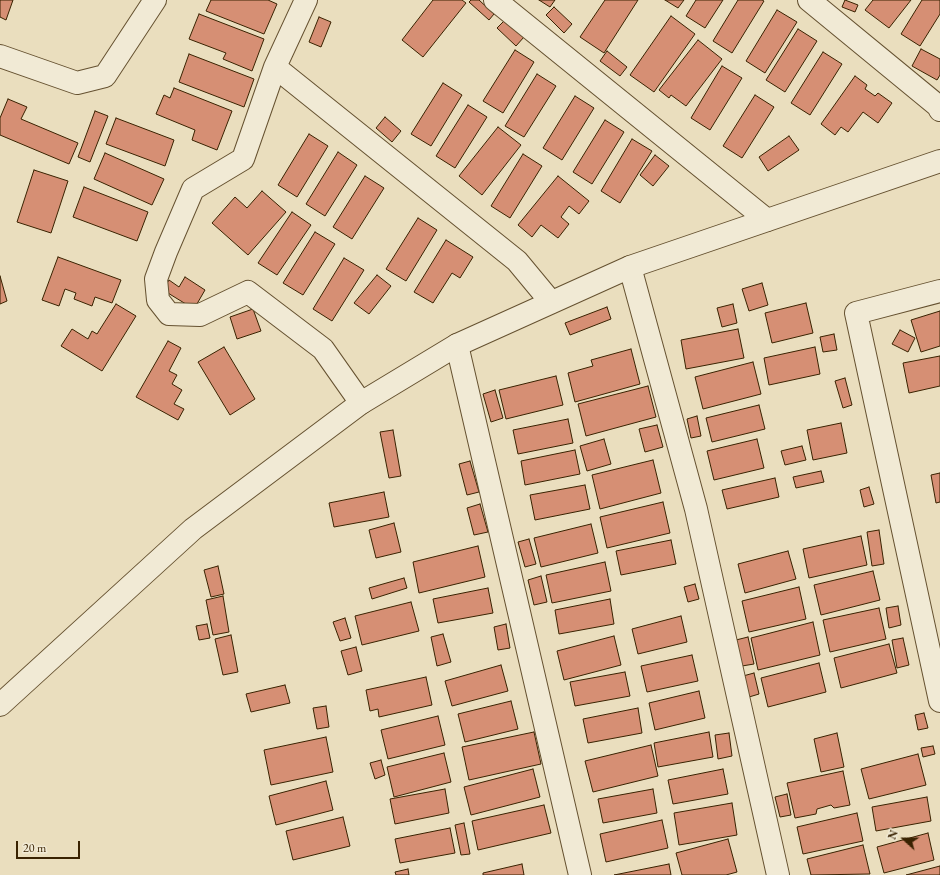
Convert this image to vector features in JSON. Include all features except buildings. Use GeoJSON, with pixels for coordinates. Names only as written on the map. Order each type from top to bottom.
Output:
{"type":"FeatureCollection","features":[{"type":"Feature","properties":{"kind":"street"},"geometry":{"type":"LineString","coordinates":[[0,56],[77,82],[105,76],[155,0]]}},
{"type":"Feature","properties":{"kind":"street"},"geometry":{"type":"LineString","coordinates":[[306,0],[275,67],[243,159],[193,189],[156,279],[158,300],[169,314],[200,315],[248,292],[323,349],[361,403]]}},
{"type":"Feature","properties":{"kind":"street"},"geometry":{"type":"LineString","coordinates":[[495,0],[767,220]]}},
{"type":"Feature","properties":{"kind":"street"},"geometry":{"type":"LineString","coordinates":[[809,0],[938,106],[940,110]]}},
{"type":"Feature","properties":{"kind":"street"},"geometry":{"type":"LineString","coordinates":[[275,67],[517,261],[551,302]]}},
{"type":"Feature","properties":{"kind":"street"},"geometry":{"type":"LineString","coordinates":[[0,705],[193,529],[361,403],[457,345],[630,267],[940,161]]}},
{"type":"Feature","properties":{"kind":"street"},"geometry":{"type":"LineString","coordinates":[[630,267],[696,509],[778,875]]}},
{"type":"Feature","properties":{"kind":"street"},"geometry":{"type":"LineString","coordinates":[[940,291],[856,313],[940,701]]}},
{"type":"Feature","properties":{"kind":"street"},"geometry":{"type":"LineString","coordinates":[[457,345],[580,875]]}}]}
